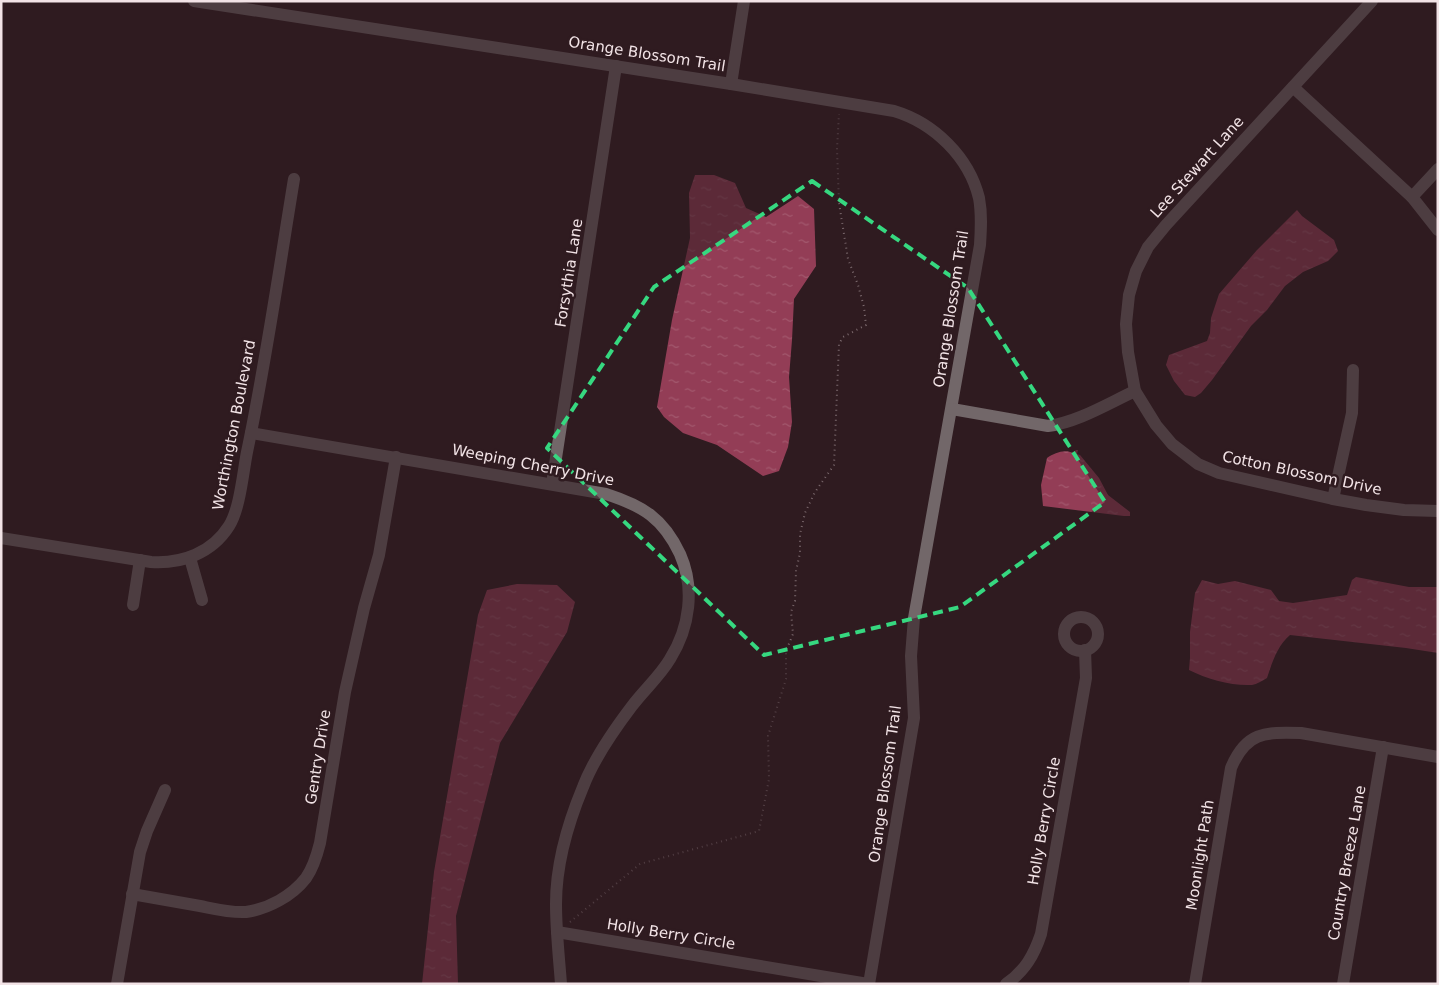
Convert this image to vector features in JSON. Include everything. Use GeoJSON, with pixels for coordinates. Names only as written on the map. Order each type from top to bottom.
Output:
{"type":"FeatureCollection","features":[{"type":"Feature","properties":{"kind":"street","name":"Orange Blossom Trail"},"geometry":{"type":"LineString","coordinates":[[194,1],[894,111],[929,127],[948,144],[965,165],[978,198],[981,215],[980,244],[914,618],[912,656],[914,718],[869,984]]}},
{"type":"Feature","properties":{"kind":"street"},"geometry":{"type":"LineString","coordinates":[[731,84],[744,1]]}},
{"type":"Feature","properties":{"kind":"street","name":"Lee Stewart Lane"},"geometry":{"type":"LineString","coordinates":[[1135,391],[1128,352],[1126,324],[1129,295],[1136,271],[1148,247],[1166,225],[1372,1]]}},
{"type":"Feature","properties":{"kind":"street","name":"Forsythia Lane"},"geometry":{"type":"LineString","coordinates":[[552,484],[616,66]]}},
{"type":"Feature","properties":{"kind":"street"},"geometry":{"type":"LineString","coordinates":[[1294,87],[1412,198],[1438,230]]}},
{"type":"Feature","properties":{"kind":"street"},"geometry":{"type":"LineString","coordinates":[[1412,198],[1438,170]]}},
{"type":"Feature","properties":{"kind":"street","name":"Worthington Boulevard"},"geometry":{"type":"LineString","coordinates":[[1,538],[165,563],[190,558],[212,544],[223,534],[230,524],[236,507],[252,433],[294,179]]}},
{"type":"Feature","properties":{"kind":"street"},"geometry":{"type":"LineString","coordinates":[[1333,499],[1352,413],[1353,370]]}},
{"type":"Feature","properties":{"kind":"street"},"geometry":{"type":"LineString","coordinates":[[952,409],[1048,426],[1060,425],[1135,391]]}},
{"type":"Feature","properties":{"kind":"street","name":"Cotton Blossom Drive"},"geometry":{"type":"LineString","coordinates":[[1135,391],[1156,425],[1172,444],[1198,464],[1218,473],[1333,499],[1404,510],[1438,511]]}},
{"type":"Feature","properties":{"kind":"street","name":"Weeping Cherry Drive"},"geometry":{"type":"LineString","coordinates":[[252,433],[606,494],[642,508],[665,528],[675,543],[683,561],[688,582],[689,606],[685,627],[670,659],[632,706],[598,756],[584,784],[573,813],[560,868],[556,902],[560,984]]}},
{"type":"Feature","properties":{"kind":"street","name":"Gentry Drive"},"geometry":{"type":"LineString","coordinates":[[132,894],[219,910],[246,912],[261,909],[274,903],[296,889],[306,878],[315,861],[320,843],[345,692],[364,608],[379,555],[396,457]]}},
{"type":"Feature","properties":{"kind":"street"},"geometry":{"type":"LineString","coordinates":[[190,558],[202,600]]}},
{"type":"Feature","properties":{"kind":"street"},"geometry":{"type":"LineString","coordinates":[[133,605],[140,560]]}},
{"type":"Feature","properties":{"kind":"street","name":"Holly Berry Circle"},"geometry":{"type":"LineString","coordinates":[[1006,984],[1025,968],[1038,945],[1041,934],[1086,678],[1085,650]]}},
{"type":"Feature","properties":{"kind":"street","name":"Moonlight Path"},"geometry":{"type":"LineString","coordinates":[[1195,984],[1231,768],[1236,755],[1252,738],[1280,732],[1301,733],[1383,748]]}},
{"type":"Feature","properties":{"kind":"street"},"geometry":{"type":"LineString","coordinates":[[1383,748],[1438,757]]}},
{"type":"Feature","properties":{"kind":"street","name":"Country Breeze Lane"},"geometry":{"type":"LineString","coordinates":[[1343,984],[1383,748]]}},
{"type":"Feature","properties":{"kind":"street"},"geometry":{"type":"LineString","coordinates":[[117,984],[140,852],[165,790]]}},
{"type":"Feature","properties":{"kind":"street","name":"Holly Berry Circle"},"geometry":{"type":"LineString","coordinates":[[558,932],[869,984]]}},
{"type":"Feature","properties":{"kind":"path"},"geometry":{"type":"LineString","coordinates":[[558,932],[640,864],[759,832],[769,779],[768,736],[786,679],[786,650],[793,634],[791,612],[795,601],[800,534],[805,513],[815,492],[834,465],[839,344],[843,337],[866,325],[862,300],[848,259],[839,203],[837,149],[839,101]]}},
{"type":"Feature","properties":{"kind":"highlighted area"},"geometry":{"type":"Polygon","coordinates":[[[812,181],[968,288],[1105,502],[960,607],[764,655],[547,448],[654,287],[812,181]]]}},
{"type":"Feature","properties":{"kind":"water"},"geometry":{"type":"Polygon","coordinates":[[[695,175],[714,175],[735,183],[746,208],[766,217],[798,196],[814,209],[816,266],[794,299],[789,377],[792,422],[788,447],[779,471],[763,476],[717,445],[683,433],[664,417],[657,407],[672,320],[690,238],[689,193],[695,175]]]}},
{"type":"Feature","properties":{"kind":"water"},"geometry":{"type":"Polygon","coordinates":[[[1297,210],[1302,216],[1334,240],[1338,251],[1328,261],[1303,272],[1285,286],[1267,310],[1251,326],[1201,393],[1195,397],[1185,395],[1174,381],[1166,365],[1169,355],[1207,341],[1210,333],[1211,318],[1219,294],[1257,250],[1297,210]]]}},
{"type":"Feature","properties":{"kind":"water"},"geometry":{"type":"Polygon","coordinates":[[[1078,450],[1077,454],[1080,455],[1099,478],[1108,495],[1130,512],[1130,516],[1043,506],[1041,485],[1047,458],[1060,452],[1073,453],[1078,450]]]}},
{"type":"Feature","properties":{"kind":"water"},"geometry":{"type":"Polygon","coordinates":[[[1356,577],[1409,587],[1438,587],[1438,653],[1290,635],[1278,649],[1267,678],[1256,684],[1228,683],[1211,679],[1189,670],[1190,632],[1195,593],[1202,580],[1218,584],[1235,581],[1271,590],[1279,601],[1293,603],[1347,595],[1352,580],[1356,577]]]}},
{"type":"Feature","properties":{"kind":"water"},"geometry":{"type":"Polygon","coordinates":[[[517,584],[557,585],[575,602],[567,632],[500,743],[456,916],[458,984],[422,984],[434,872],[478,615],[487,590],[517,584]]]}}]}
